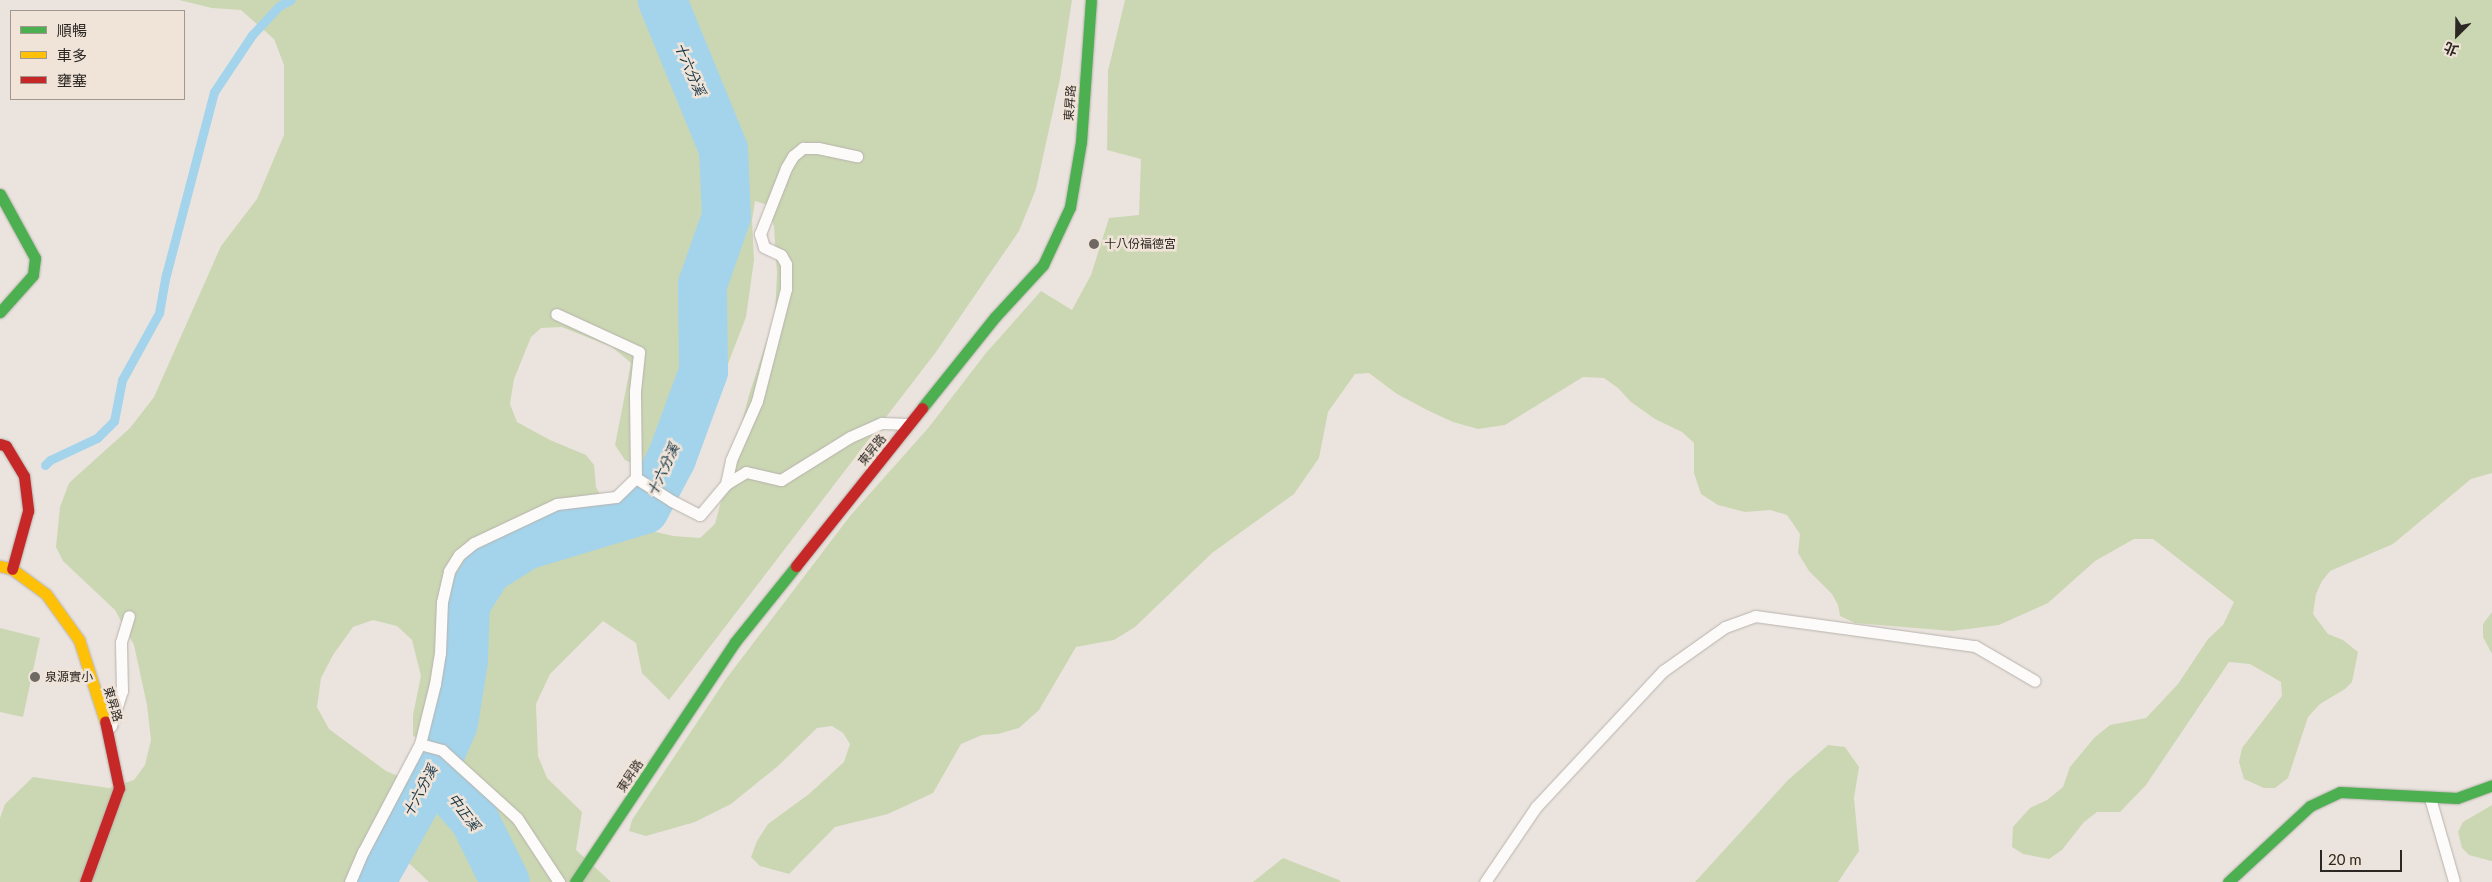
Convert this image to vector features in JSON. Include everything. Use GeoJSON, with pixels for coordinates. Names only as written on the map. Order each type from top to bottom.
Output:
{"type":"FeatureCollection","features":[{"type":"Feature","properties":{"kind":"street","name":"東昇路"},"geometry":{"type":"LineString","coordinates":[[575,882],[735,642],[995,318],[1043,265],[1070,207],[1081,142],[1091,0]]}},
{"type":"Feature","properties":{"kind":"street"},"geometry":{"type":"LineString","coordinates":[[0,194],[35,258],[33,274],[0,312]]}},
{"type":"Feature","properties":{"kind":"street"},"geometry":{"type":"LineString","coordinates":[[0,444],[6,446],[24,476],[28,511],[12,569]]}},
{"type":"Feature","properties":{"kind":"street","name":"東昇路"},"geometry":{"type":"LineString","coordinates":[[0,566],[12,569],[46,594],[79,640],[109,735],[119,788],[85,882]]}},
{"type":"Feature","properties":{"kind":"street"},"geometry":{"type":"LineString","coordinates":[[2228,882],[2310,806],[2340,792],[2457,798],[2492,785]]}},
{"type":"Feature","properties":{"kind":"lane"},"geometry":{"type":"LineString","coordinates":[[726,484],[731,460],[757,401],[786,289],[786,264],[781,255],[764,247],[760,234],[786,168],[793,156],[803,148],[818,148],[857,156]]}},
{"type":"Feature","properties":{"kind":"lane"},"geometry":{"type":"LineString","coordinates":[[350,882],[363,852],[420,744],[440,653],[442,602],[449,571],[459,555],[474,543],[558,504],[616,497],[636,478],[635,391],[639,352],[556,314]]}},
{"type":"Feature","properties":{"kind":"lane"},"geometry":{"type":"LineString","coordinates":[[636,478],[672,501],[700,515],[726,484],[746,472],[781,480],[850,437],[882,423],[910,424]]}},
{"type":"Feature","properties":{"kind":"lane"},"geometry":{"type":"LineString","coordinates":[[109,735],[122,691],[121,642],[129,616]]}},
{"type":"Feature","properties":{"kind":"lane"},"geometry":{"type":"LineString","coordinates":[[1485,882],[1536,806],[1662,671],[1725,627],[1756,616],[1975,646],[2035,681]]}},
{"type":"Feature","properties":{"kind":"lane"},"geometry":{"type":"LineString","coordinates":[[420,744],[442,750],[517,818],[559,882]]}},
{"type":"Feature","properties":{"kind":"lane"},"geometry":{"type":"LineString","coordinates":[[2430,798],[2454,881]]}},
{"type":"Feature","properties":{"kind":"green space"},"geometry":{"type":"Polygon","coordinates":[[[179,0],[1072,0],[1060,79],[1036,189],[1019,231],[936,352],[669,700],[642,673],[636,643],[603,621],[550,674],[536,704],[538,756],[547,778],[582,812],[576,850],[611,882],[429,882],[396,851],[372,882],[0,882],[0,818],[5,804],[33,777],[109,788],[134,780],[145,765],[151,740],[147,705],[134,645],[115,610],[63,561],[56,547],[60,507],[69,483],[130,428],[154,397],[221,246],[257,199],[284,135],[284,65],[274,39],[241,10],[212,8],[179,0]],[[755,201],[752,220],[754,260],[746,317],[723,377],[695,465],[683,479],[651,472],[625,460],[615,445],[631,363],[612,347],[562,327],[541,328],[531,337],[514,379],[510,404],[517,422],[550,440],[586,455],[594,465],[596,487],[606,505],[656,532],[673,536],[700,538],[715,524],[749,395],[775,315],[777,273],[774,227],[768,205],[755,201]],[[373,620],[353,627],[333,655],[321,678],[317,707],[329,729],[386,771],[414,783],[432,744],[413,736],[413,715],[421,676],[412,640],[397,626],[373,620]]]}},
{"type":"Feature","properties":{"kind":"green space"},"geometry":{"type":"Polygon","coordinates":[[[1125,0],[2492,0],[2492,473],[2471,479],[2393,544],[2330,571],[2322,581],[2316,594],[2313,614],[2328,634],[2343,640],[2358,652],[2352,682],[2345,689],[2320,704],[2308,717],[2288,778],[2275,788],[2264,788],[2244,779],[2239,762],[2242,748],[2282,696],[2281,682],[2250,664],[2229,662],[2146,785],[2120,812],[2097,812],[2084,822],[2062,850],[2049,859],[2023,854],[2012,847],[2013,827],[2030,808],[2047,800],[2063,787],[2070,767],[2094,738],[2110,725],[2146,718],[2178,684],[2208,639],[2223,625],[2234,602],[2153,539],[2134,539],[2095,561],[2048,603],[1999,625],[1952,631],[1855,623],[1840,616],[1838,605],[1832,594],[1809,571],[1798,553],[1800,534],[1787,515],[1770,510],[1745,512],[1718,505],[1701,494],[1694,473],[1694,443],[1682,432],[1655,419],[1631,402],[1618,388],[1604,378],[1583,377],[1505,425],[1478,429],[1453,422],[1429,411],[1397,394],[1369,373],[1355,374],[1328,412],[1319,458],[1294,494],[1212,553],[1135,627],[1114,640],[1076,647],[1039,710],[1019,728],[998,734],[982,735],[961,744],[933,793],[888,814],[835,827],[789,874],[760,866],[751,857],[757,841],[768,824],[809,794],[844,762],[850,744],[843,733],[832,726],[817,728],[778,766],[731,804],[695,822],[646,836],[629,831],[632,820],[726,679],[850,516],[929,427],[986,353],[1041,291],[1072,310],[1091,275],[1109,218],[1139,215],[1141,159],[1107,150],[1108,71],[1125,0]]]}},
{"type":"Feature","properties":{"kind":"green space"},"geometry":{"type":"Polygon","coordinates":[[[2492,612],[2492,654],[2483,637],[2483,624],[2492,612]]]}},
{"type":"Feature","properties":{"kind":"green space"},"geometry":{"type":"Polygon","coordinates":[[[0,628],[40,638],[23,717],[0,712],[0,628]]]}},
{"type":"Feature","properties":{"kind":"green space"},"geometry":{"type":"Polygon","coordinates":[[[1828,745],[1845,747],[1859,767],[1854,798],[1859,851],[1838,882],[1695,882],[1788,780],[1828,745]]]}},
{"type":"Feature","properties":{"kind":"green space"},"geometry":{"type":"Polygon","coordinates":[[[2492,805],[2491,861],[2469,855],[2462,848],[2458,832],[2463,822],[2492,805]]]}},
{"type":"Feature","properties":{"kind":"green space"},"geometry":{"type":"Polygon","coordinates":[[[1283,858],[1339,880],[1341,882],[1253,882],[1283,858]]]}},
{"type":"Feature","properties":{"kind":"waterway"},"geometry":{"type":"LineString","coordinates":[[45,465],[50,460],[97,438],[114,421],[122,380],[159,313],[166,275],[214,92],[252,35],[279,6],[291,0]]}},
{"type":"Feature","properties":{"kind":"waterway","name":"十六分溪"},"geometry":{"type":"LineString","coordinates":[[370,882],[432,771],[453,723],[463,660],[465,604],[487,569],[525,545],[644,509],[671,458],[703,371],[702,284],[726,216],[723,149],[662,0]]}},
{"type":"Feature","properties":{"kind":"waterway","name":"中正溪"},"geometry":{"type":"LineString","coordinates":[[432,771],[474,819],[505,882]]}},
{"type":"Feature","properties":{"kind":"traffic: fast"},"geometry":{"type":"LineString","coordinates":[[922,408],[995,317],[1043,265],[1070,207],[1081,142],[1091,0]]}},
{"type":"Feature","properties":{"kind":"traffic: fast"},"geometry":{"type":"LineString","coordinates":[[0,194],[35,258],[33,275],[0,312]]}},
{"type":"Feature","properties":{"kind":"traffic: fast"},"geometry":{"type":"LineString","coordinates":[[575,882],[735,642],[796,566]]}},
{"type":"Feature","properties":{"kind":"traffic: fast"},"geometry":{"type":"LineString","coordinates":[[2228,882],[2310,806],[2340,792],[2457,798],[2492,785]]}},
{"type":"Feature","properties":{"kind":"traffic: slow"},"geometry":{"type":"LineString","coordinates":[[0,566],[12,569],[46,594],[79,640],[105,721]]}},
{"type":"Feature","properties":{"kind":"traffic: jam"},"geometry":{"type":"LineString","coordinates":[[796,566],[922,408]]}},
{"type":"Feature","properties":{"kind":"traffic: jam"},"geometry":{"type":"LineString","coordinates":[[0,444],[6,446],[24,476],[28,511],[12,569]]}},
{"type":"Feature","properties":{"kind":"traffic: jam"},"geometry":{"type":"LineString","coordinates":[[85,882],[119,788],[105,721]]}},
{"type":"Feature","properties":{"kind":"place","name":"十八份福德宮"},"geometry":{"type":"Point","coordinates":[1094,244]}},
{"type":"Feature","properties":{"kind":"place","name":"泉源實小"},"geometry":{"type":"Point","coordinates":[35,677]}}]}
